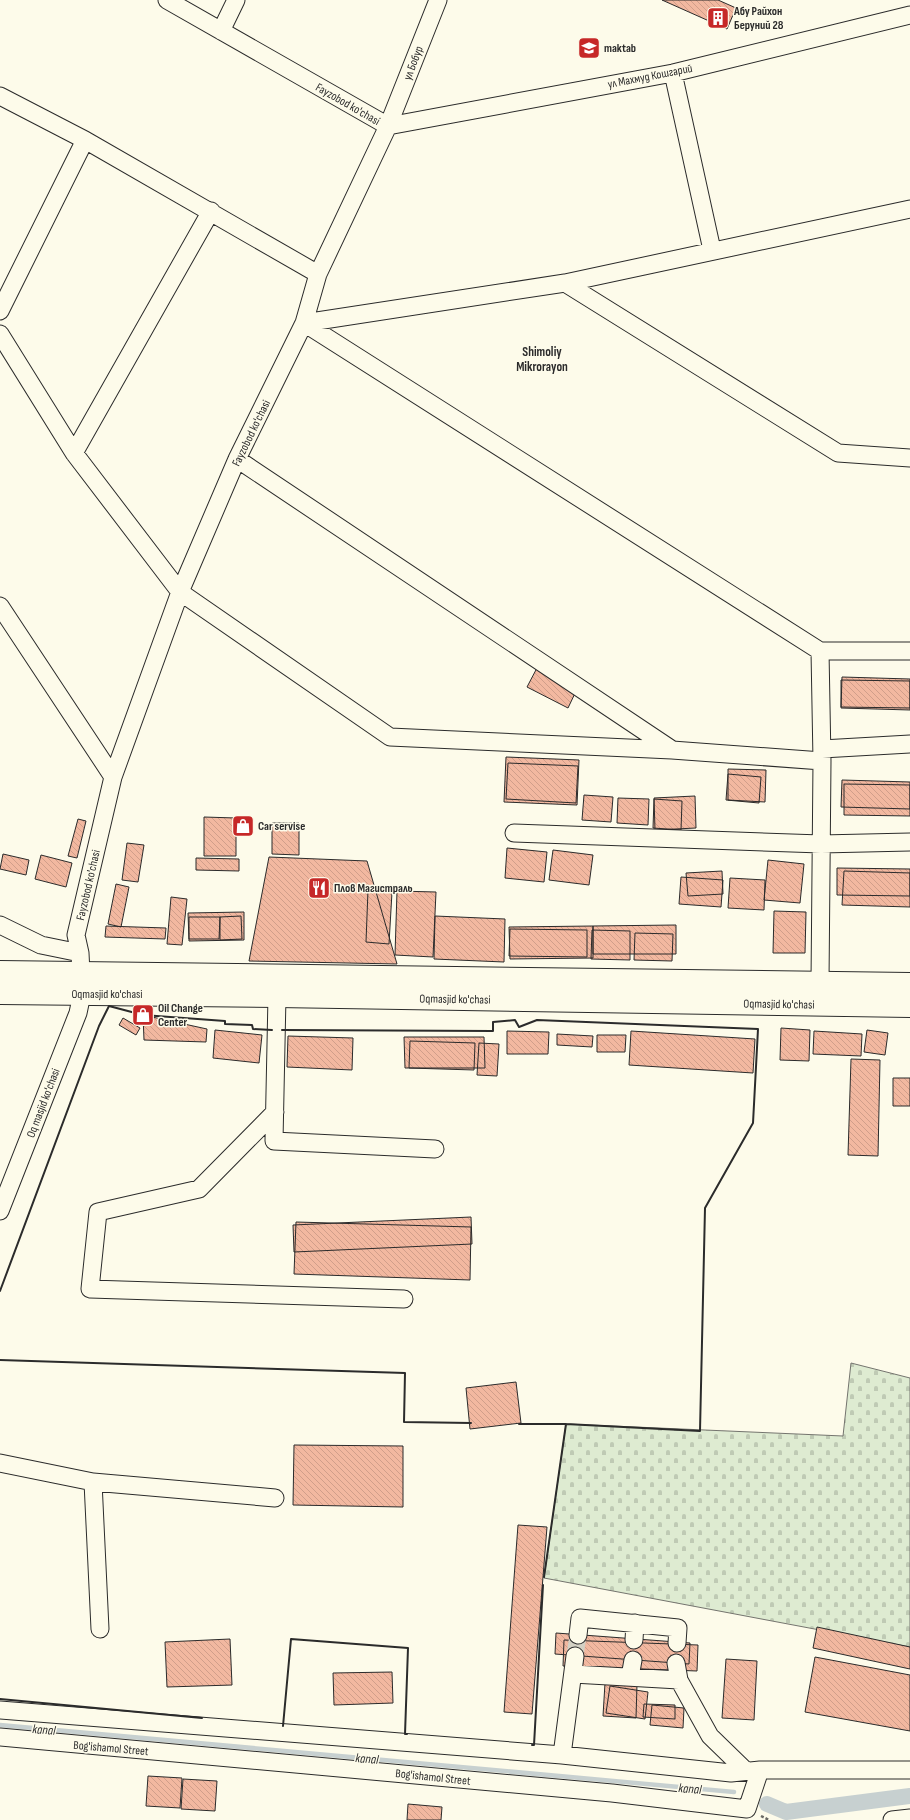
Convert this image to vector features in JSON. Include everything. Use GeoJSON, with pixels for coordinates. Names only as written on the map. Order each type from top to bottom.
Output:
{"type":"FeatureCollection","features":[{"type":"Feature","properties":{"kind":"main road","name":"Oqmasjid ko'chasi"},"geometry":{"type":"LineString","coordinates":[[0,972],[80,963],[820,983],[910,984]]}},
{"type":"Feature","properties":{"kind":"main road","name":"Oqmasjid ko'chasi"},"geometry":{"type":"LineString","coordinates":[[0,993],[910,1006]]}},
{"type":"Feature","properties":{"kind":"street","name":"Fayzobod ko'chasi"},"geometry":{"type":"LineString","coordinates":[[82,994],[76,935],[113,777],[180,592],[237,459],[304,323],[318,274],[388,126],[168,0]]}},
{"type":"Feature","properties":{"kind":"street"},"geometry":{"type":"LineString","coordinates":[[221,31],[236,0]]}},
{"type":"Feature","properties":{"kind":"street","name":"ул Бобур"},"geometry":{"type":"LineString","coordinates":[[388,126],[438,0]]}},
{"type":"Feature","properties":{"kind":"street","name":"ул Махмуд Кошгарий"},"geometry":{"type":"LineString","coordinates":[[388,126],[673,72],[910,15]]}},
{"type":"Feature","properties":{"kind":"street"},"geometry":{"type":"LineString","coordinates":[[673,72],[712,250]]}},
{"type":"Feature","properties":{"kind":"street"},"geometry":{"type":"LineString","coordinates":[[0,96],[85,140],[211,211],[318,274]]}},
{"type":"Feature","properties":{"kind":"street"},"geometry":{"type":"LineString","coordinates":[[0,311],[85,140]]}},
{"type":"Feature","properties":{"kind":"street"},"geometry":{"type":"LineString","coordinates":[[304,323],[565,282],[910,209]]}},
{"type":"Feature","properties":{"kind":"street"},"geometry":{"type":"LineString","coordinates":[[74,454],[211,211]]}},
{"type":"Feature","properties":{"kind":"street"},"geometry":{"type":"LineString","coordinates":[[565,282],[838,453],[910,458]]}},
{"type":"Feature","properties":{"kind":"street"},"geometry":{"type":"LineString","coordinates":[[304,323],[820,651],[910,651]]}},
{"type":"Feature","properties":{"kind":"street"},"geometry":{"type":"LineString","coordinates":[[0,334],[74,454],[180,592],[390,737],[672,750],[822,755],[910,744]]}},
{"type":"Feature","properties":{"kind":"street"},"geometry":{"type":"LineString","coordinates":[[237,459],[672,750]]}},
{"type":"Feature","properties":{"kind":"street"},"geometry":{"type":"LineString","coordinates":[[0,606],[113,777]]}},
{"type":"Feature","properties":{"kind":"street"},"geometry":{"type":"LineString","coordinates":[[820,651],[822,755],[820,983]]}},
{"type":"Feature","properties":{"kind":"street"},"geometry":{"type":"LineString","coordinates":[[514,833],[821,844],[910,842]]}},
{"type":"Feature","properties":{"kind":"street"},"geometry":{"type":"LineString","coordinates":[[0,924],[80,963]]}},
{"type":"Feature","properties":{"kind":"street","name":"Oq masjid ko'chasi"},"geometry":{"type":"LineString","coordinates":[[0,1211],[78,1013],[82,994]]}},
{"type":"Feature","properties":{"kind":"street"},"geometry":{"type":"LineString","coordinates":[[277,996],[274,1141],[435,1149]]}},
{"type":"Feature","properties":{"kind":"street"},"geometry":{"type":"LineString","coordinates":[[275,1112],[199,1189],[98,1212],[90,1289],[404,1299]]}},
{"type":"Feature","properties":{"kind":"street"},"geometry":{"type":"LineString","coordinates":[[0,1463],[93,1482],[275,1498]]}},
{"type":"Feature","properties":{"kind":"street"},"geometry":{"type":"LineString","coordinates":[[93,1482],[100,1629]]}},
{"type":"Feature","properties":{"kind":"street"},"geometry":{"type":"LineString","coordinates":[[578,1636],[580,1618],[634,1632],[678,1628],[677,1643]]}},
{"type":"Feature","properties":{"kind":"street"},"geometry":{"type":"LineString","coordinates":[[562,1755],[575,1656]]}},
{"type":"Feature","properties":{"kind":"street"},"geometry":{"type":"LineString","coordinates":[[573,1674],[632,1668],[677,1671],[710,1736],[753,1770]]}},
{"type":"Feature","properties":{"kind":"street"},"geometry":{"type":"LineString","coordinates":[[0,1710],[562,1755],[731,1774],[753,1770],[910,1770]]}},
{"type":"Feature","properties":{"kind":"street","name":"Bog'ishamol Street"},"geometry":{"type":"LineString","coordinates":[[0,1737],[612,1793],[747,1809],[753,1770]]}},
{"type":"Feature","properties":{"kind":"street"},"geometry":{"type":"LineString","coordinates":[[892,1820],[910,1818]]}},
{"type":"Feature","properties":{"kind":"green space"},"geometry":{"type":"Polygon","coordinates":[[[851,1363],[910,1378],[910,1647],[544,1578],[566,1424],[843,1436],[851,1363]]]}},
{"type":"Feature","properties":{"kind":"building","name":"Абу Райхон Беруний 28"},"geometry":{"type":"Polygon","coordinates":[[[662,0],[718,0],[736,8],[727,29],[662,0]]]}},
{"type":"Feature","properties":{"kind":"building"},"geometry":{"type":"Polygon","coordinates":[[[538,666],[578,687],[568,708],[527,687],[538,666]]]}},
{"type":"Feature","properties":{"kind":"building"},"geometry":{"type":"Polygon","coordinates":[[[842,677],[910,679],[910,710],[841,708],[842,677]]]}},
{"type":"Feature","properties":{"kind":"building"},"geometry":{"type":"Polygon","coordinates":[[[841,680],[910,681],[910,708],[841,707],[841,680]]]}},
{"type":"Feature","properties":{"kind":"building"},"geometry":{"type":"Polygon","coordinates":[[[506,757],[579,760],[577,805],[504,802],[506,757]]]}},
{"type":"Feature","properties":{"kind":"building"},"geometry":{"type":"Polygon","coordinates":[[[508,763],[578,766],[576,803],[506,799],[508,763]]]}},
{"type":"Feature","properties":{"kind":"building"},"geometry":{"type":"Polygon","coordinates":[[[728,769],[766,770],[765,802],[728,800],[728,769]]]}},
{"type":"Feature","properties":{"kind":"building"},"geometry":{"type":"Polygon","coordinates":[[[728,774],[761,777],[759,803],[726,800],[728,774]]]}},
{"type":"Feature","properties":{"kind":"building"},"geometry":{"type":"Polygon","coordinates":[[[842,780],[910,782],[910,809],[841,807],[842,780]]]}},
{"type":"Feature","properties":{"kind":"building"},"geometry":{"type":"Polygon","coordinates":[[[844,784],[910,785],[910,816],[844,815],[844,784]]]}},
{"type":"Feature","properties":{"kind":"building"},"geometry":{"type":"Polygon","coordinates":[[[584,795],[613,797],[611,822],[582,820],[584,795]]]}},
{"type":"Feature","properties":{"kind":"building"},"geometry":{"type":"Polygon","coordinates":[[[695,796],[696,828],[655,830],[654,798],[695,796]]]}},
{"type":"Feature","properties":{"kind":"building"},"geometry":{"type":"Polygon","coordinates":[[[618,798],[649,799],[648,825],[617,823],[618,798]]]}},
{"type":"Feature","properties":{"kind":"building"},"geometry":{"type":"Polygon","coordinates":[[[654,799],[682,801],[681,830],[653,828],[654,799]]]}},
{"type":"Feature","properties":{"kind":"building"},"geometry":{"type":"Polygon","coordinates":[[[204,817],[236,818],[236,856],[204,856],[204,817]]]}},
{"type":"Feature","properties":{"kind":"building"},"geometry":{"type":"Polygon","coordinates":[[[78,819],[86,821],[77,858],[68,856],[78,819]]]}},
{"type":"Feature","properties":{"kind":"building"},"geometry":{"type":"Polygon","coordinates":[[[272,823],[299,823],[299,855],[272,854],[272,823]]]}},
{"type":"Feature","properties":{"kind":"building"},"geometry":{"type":"Polygon","coordinates":[[[127,843],[144,845],[138,882],[122,880],[127,843]]]}},
{"type":"Feature","properties":{"kind":"building"},"geometry":{"type":"Polygon","coordinates":[[[507,848],[547,852],[544,882],[505,878],[507,848]]]}},
{"type":"Feature","properties":{"kind":"building"},"geometry":{"type":"Polygon","coordinates":[[[553,850],[593,855],[589,885],[549,880],[553,850]]]}},
{"type":"Feature","properties":{"kind":"building"},"geometry":{"type":"Polygon","coordinates":[[[3,854],[29,860],[26,875],[0,869],[3,854]]]}},
{"type":"Feature","properties":{"kind":"building"},"geometry":{"type":"Polygon","coordinates":[[[41,855],[72,863],[66,887],[35,879],[41,855]]]}},
{"type":"Feature","properties":{"kind":"building"},"geometry":{"type":"Polygon","coordinates":[[[269,857],[367,861],[397,964],[249,961],[269,857]]]}},
{"type":"Feature","properties":{"kind":"building"},"geometry":{"type":"Polygon","coordinates":[[[196,858],[239,859],[239,871],[196,870],[196,858]]]}},
{"type":"Feature","properties":{"kind":"building"},"geometry":{"type":"Polygon","coordinates":[[[768,860],[804,864],[800,903],[764,900],[768,860]]]}},
{"type":"Feature","properties":{"kind":"building"},"geometry":{"type":"Polygon","coordinates":[[[837,868],[910,869],[910,896],[837,895],[837,868]]]}},
{"type":"Feature","properties":{"kind":"building"},"geometry":{"type":"Polygon","coordinates":[[[722,871],[723,894],[688,896],[686,873],[722,871]]]}},
{"type":"Feature","properties":{"kind":"building"},"geometry":{"type":"Polygon","coordinates":[[[844,871],[910,873],[910,907],[842,905],[844,871]]]}},
{"type":"Feature","properties":{"kind":"building"},"geometry":{"type":"Polygon","coordinates":[[[681,877],[723,880],[721,907],[679,904],[681,877]]]}},
{"type":"Feature","properties":{"kind":"building"},"geometry":{"type":"Polygon","coordinates":[[[730,878],[765,880],[764,910],[728,908],[730,878]]]}},
{"type":"Feature","properties":{"kind":"building"},"geometry":{"type":"Polygon","coordinates":[[[116,884],[129,887],[121,927],[108,924],[116,884]]]}},
{"type":"Feature","properties":{"kind":"building"},"geometry":{"type":"Polygon","coordinates":[[[368,890],[392,892],[389,944],[366,942],[368,890]]]}},
{"type":"Feature","properties":{"kind":"building"},"geometry":{"type":"Polygon","coordinates":[[[397,891],[436,892],[433,957],[395,955],[397,891]]]}},
{"type":"Feature","properties":{"kind":"building"},"geometry":{"type":"Polygon","coordinates":[[[171,897],[187,899],[182,945],[167,944],[171,897]]]}},
{"type":"Feature","properties":{"kind":"building"},"geometry":{"type":"Polygon","coordinates":[[[774,911],[806,912],[805,953],[773,953],[774,911]]]}},
{"type":"Feature","properties":{"kind":"building"},"geometry":{"type":"Polygon","coordinates":[[[244,912],[244,940],[189,941],[188,913],[244,912]]]}},
{"type":"Feature","properties":{"kind":"building"},"geometry":{"type":"Polygon","coordinates":[[[241,916],[242,939],[220,940],[220,917],[241,916]]]}},
{"type":"Feature","properties":{"kind":"building"},"geometry":{"type":"Polygon","coordinates":[[[435,916],[505,919],[504,962],[434,959],[435,916]]]}},
{"type":"Feature","properties":{"kind":"building"},"geometry":{"type":"Polygon","coordinates":[[[189,917],[220,917],[219,939],[189,939],[189,917]]]}},
{"type":"Feature","properties":{"kind":"building"},"geometry":{"type":"Polygon","coordinates":[[[676,925],[676,954],[593,954],[593,926],[676,925]]]}},
{"type":"Feature","properties":{"kind":"building"},"geometry":{"type":"Polygon","coordinates":[[[106,926],[166,928],[165,939],[105,937],[106,926]]]}},
{"type":"Feature","properties":{"kind":"building"},"geometry":{"type":"Polygon","coordinates":[[[593,926],[593,958],[510,959],[509,927],[593,926]]]}},
{"type":"Feature","properties":{"kind":"building"},"geometry":{"type":"Polygon","coordinates":[[[510,929],[587,930],[587,957],[509,956],[510,929]]]}},
{"type":"Feature","properties":{"kind":"building"},"geometry":{"type":"Polygon","coordinates":[[[592,930],[630,931],[630,960],[591,959],[592,930]]]}},
{"type":"Feature","properties":{"kind":"building"},"geometry":{"type":"Polygon","coordinates":[[[635,933],[673,934],[672,961],[634,960],[635,933]]]}},
{"type":"Feature","properties":{"kind":"building"},"geometry":{"type":"Polygon","coordinates":[[[143,1015],[207,1029],[206,1042],[144,1040],[143,1015]]]}},
{"type":"Feature","properties":{"kind":"building"},"geometry":{"type":"Polygon","coordinates":[[[123,1018],[140,1028],[136,1035],[119,1025],[123,1018]]]}},
{"type":"Feature","properties":{"kind":"building"},"geometry":{"type":"Polygon","coordinates":[[[781,1028],[810,1030],[809,1061],[780,1060],[781,1028]]]}},
{"type":"Feature","properties":{"kind":"building"},"geometry":{"type":"Polygon","coordinates":[[[215,1030],[262,1035],[259,1063],[213,1058],[215,1030]]]}},
{"type":"Feature","properties":{"kind":"building"},"geometry":{"type":"Polygon","coordinates":[[[867,1030],[888,1033],[885,1055],[864,1052],[867,1030]]]}},
{"type":"Feature","properties":{"kind":"building"},"geometry":{"type":"Polygon","coordinates":[[[507,1031],[549,1032],[548,1054],[507,1054],[507,1031]]]}},
{"type":"Feature","properties":{"kind":"building"},"geometry":{"type":"Polygon","coordinates":[[[631,1031],[755,1039],[753,1073],[629,1065],[631,1031]]]}},
{"type":"Feature","properties":{"kind":"building"},"geometry":{"type":"Polygon","coordinates":[[[814,1031],[862,1034],[861,1056],[813,1054],[814,1031]]]}},
{"type":"Feature","properties":{"kind":"building"},"geometry":{"type":"Polygon","coordinates":[[[557,1034],[593,1036],[592,1047],[557,1045],[557,1034]]]}},
{"type":"Feature","properties":{"kind":"building"},"geometry":{"type":"Polygon","coordinates":[[[597,1035],[626,1035],[625,1052],[597,1052],[597,1035]]]}},
{"type":"Feature","properties":{"kind":"building"},"geometry":{"type":"Polygon","coordinates":[[[288,1036],[353,1038],[352,1070],[287,1067],[288,1036]]]}},
{"type":"Feature","properties":{"kind":"building"},"geometry":{"type":"Polygon","coordinates":[[[404,1037],[484,1037],[485,1068],[405,1068],[404,1037]]]}},
{"type":"Feature","properties":{"kind":"building"},"geometry":{"type":"Polygon","coordinates":[[[410,1041],[475,1043],[474,1070],[409,1068],[410,1041]]]}},
{"type":"Feature","properties":{"kind":"building"},"geometry":{"type":"Polygon","coordinates":[[[479,1043],[499,1044],[497,1076],[477,1075],[479,1043]]]}},
{"type":"Feature","properties":{"kind":"building"},"geometry":{"type":"Polygon","coordinates":[[[851,1059],[880,1060],[878,1156],[848,1155],[851,1059]]]}},
{"type":"Feature","properties":{"kind":"building"},"geometry":{"type":"Polygon","coordinates":[[[893,1078],[910,1078],[910,1106],[893,1106],[893,1078]]]}},
{"type":"Feature","properties":{"kind":"building"},"geometry":{"type":"Polygon","coordinates":[[[471,1217],[472,1244],[294,1252],[293,1225],[471,1217]]]}},
{"type":"Feature","properties":{"kind":"building"},"geometry":{"type":"Polygon","coordinates":[[[296,1222],[471,1227],[470,1280],[294,1274],[296,1222]]]}},
{"type":"Feature","properties":{"kind":"building"},"geometry":{"type":"Polygon","coordinates":[[[516,1382],[521,1423],[470,1429],[466,1388],[516,1382]]]}},
{"type":"Feature","properties":{"kind":"building"},"geometry":{"type":"Polygon","coordinates":[[[294,1445],[403,1446],[403,1507],[293,1505],[294,1445]]]}},
{"type":"Feature","properties":{"kind":"building"},"geometry":{"type":"Polygon","coordinates":[[[518,1525],[547,1527],[532,1714],[504,1712],[518,1525]]]}},
{"type":"Feature","properties":{"kind":"building"},"geometry":{"type":"Polygon","coordinates":[[[817,1627],[910,1647],[910,1669],[813,1648],[817,1627]]]}},
{"type":"Feature","properties":{"kind":"building"},"geometry":{"type":"Polygon","coordinates":[[[556,1633],[690,1643],[689,1664],[555,1654],[556,1633]]]}},
{"type":"Feature","properties":{"kind":"building"},"geometry":{"type":"Polygon","coordinates":[[[230,1639],[232,1685],[167,1687],[165,1642],[230,1639]]]}},
{"type":"Feature","properties":{"kind":"building"},"geometry":{"type":"Polygon","coordinates":[[[564,1640],[698,1645],[697,1671],[563,1666],[564,1640]]]}},
{"type":"Feature","properties":{"kind":"building"},"geometry":{"type":"Polygon","coordinates":[[[815,1657],[910,1675],[910,1731],[805,1712],[815,1657]]]}},
{"type":"Feature","properties":{"kind":"building"},"geometry":{"type":"Polygon","coordinates":[[[726,1659],[757,1661],[754,1720],[722,1718],[726,1659]]]}},
{"type":"Feature","properties":{"kind":"building"},"geometry":{"type":"Polygon","coordinates":[[[392,1672],[393,1703],[334,1705],[333,1673],[392,1672]]]}},
{"type":"Feature","properties":{"kind":"building"},"geometry":{"type":"Polygon","coordinates":[[[605,1683],[637,1684],[636,1718],[603,1716],[605,1683]]]}},
{"type":"Feature","properties":{"kind":"building"},"geometry":{"type":"Polygon","coordinates":[[[610,1686],[648,1692],[645,1719],[606,1713],[610,1686]]]}},
{"type":"Feature","properties":{"kind":"building"},"geometry":{"type":"Polygon","coordinates":[[[644,1704],[675,1705],[675,1719],[643,1717],[644,1704]]]}},
{"type":"Feature","properties":{"kind":"building"},"geometry":{"type":"Polygon","coordinates":[[[652,1705],[684,1708],[683,1728],[650,1725],[652,1705]]]}},
{"type":"Feature","properties":{"kind":"building"},"geometry":{"type":"Polygon","coordinates":[[[148,1776],[182,1778],[180,1808],[146,1806],[148,1776]]]}},
{"type":"Feature","properties":{"kind":"building"},"geometry":{"type":"Polygon","coordinates":[[[183,1779],[217,1781],[215,1811],[181,1809],[183,1779]]]}},
{"type":"Feature","properties":{"kind":"building"},"geometry":{"type":"Polygon","coordinates":[[[408,1804],[442,1807],[441,1820],[407,1820],[408,1804]]]}},
{"type":"Feature","properties":{"kind":"waterway","name":"kanal"},"geometry":{"type":"LineString","coordinates":[[0,1725],[734,1792]]}},
{"type":"Feature","properties":{"kind":"waterway","name":"kanal"},"geometry":{"type":"LineString","coordinates":[[767,1804],[786,1812],[910,1796]]}},
{"type":"Feature","properties":{"kind":"tunnel"},"geometry":{"type":"LineString","coordinates":[[575,1656],[578,1635]]}},
{"type":"Feature","properties":{"kind":"wall"},"geometry":{"type":"LineString","coordinates":[[0,1291],[99,1026],[109,1006],[143,1015],[225,1021],[225,1024],[252,1025],[253,1029],[272,1030]]}},
{"type":"Feature","properties":{"kind":"wall"},"geometry":{"type":"LineString","coordinates":[[282,1030],[493,1031],[493,1022],[515,1020],[519,1027],[537,1020],[758,1029],[753,1123],[705,1208],[700,1431],[566,1424],[519,1424]]}},
{"type":"Feature","properties":{"kind":"wall"},"geometry":{"type":"LineString","coordinates":[[0,1360],[405,1373],[404,1422],[471,1423]]}},
{"type":"Feature","properties":{"kind":"wall"},"geometry":{"type":"LineString","coordinates":[[544,1577],[565,1424]]}},
{"type":"Feature","properties":{"kind":"wall"},"geometry":{"type":"LineString","coordinates":[[532,1745],[534,1745],[543,1585]]}},
{"type":"Feature","properties":{"kind":"wall"},"geometry":{"type":"LineString","coordinates":[[283,1726],[291,1639],[408,1648],[405,1734],[407,1734]]}},
{"type":"Feature","properties":{"kind":"wall"},"geometry":{"type":"LineString","coordinates":[[0,1699],[202,1718]]}},
{"type":"Feature","properties":{"kind":"place","name":"Абу Райхон Беруний 28"},"geometry":{"type":"Point","coordinates":[718,18]}},
{"type":"Feature","properties":{"kind":"place","name":"maktab"},"geometry":{"type":"Point","coordinates":[589,48]}},
{"type":"Feature","properties":{"kind":"place","name":"Car servise"},"geometry":{"type":"Point","coordinates":[243,826]}},
{"type":"Feature","properties":{"kind":"place","name":"Плов Магистраль"},"geometry":{"type":"Point","coordinates":[319,888]}},
{"type":"Feature","properties":{"kind":"place","name":"Oil Change Center"},"geometry":{"type":"Point","coordinates":[143,1015]}},
{"type":"Feature","properties":{"kind":"district","name":"Shimoliy Mikrorayon"},"geometry":{"type":"Point","coordinates":[542,358]}}]}
